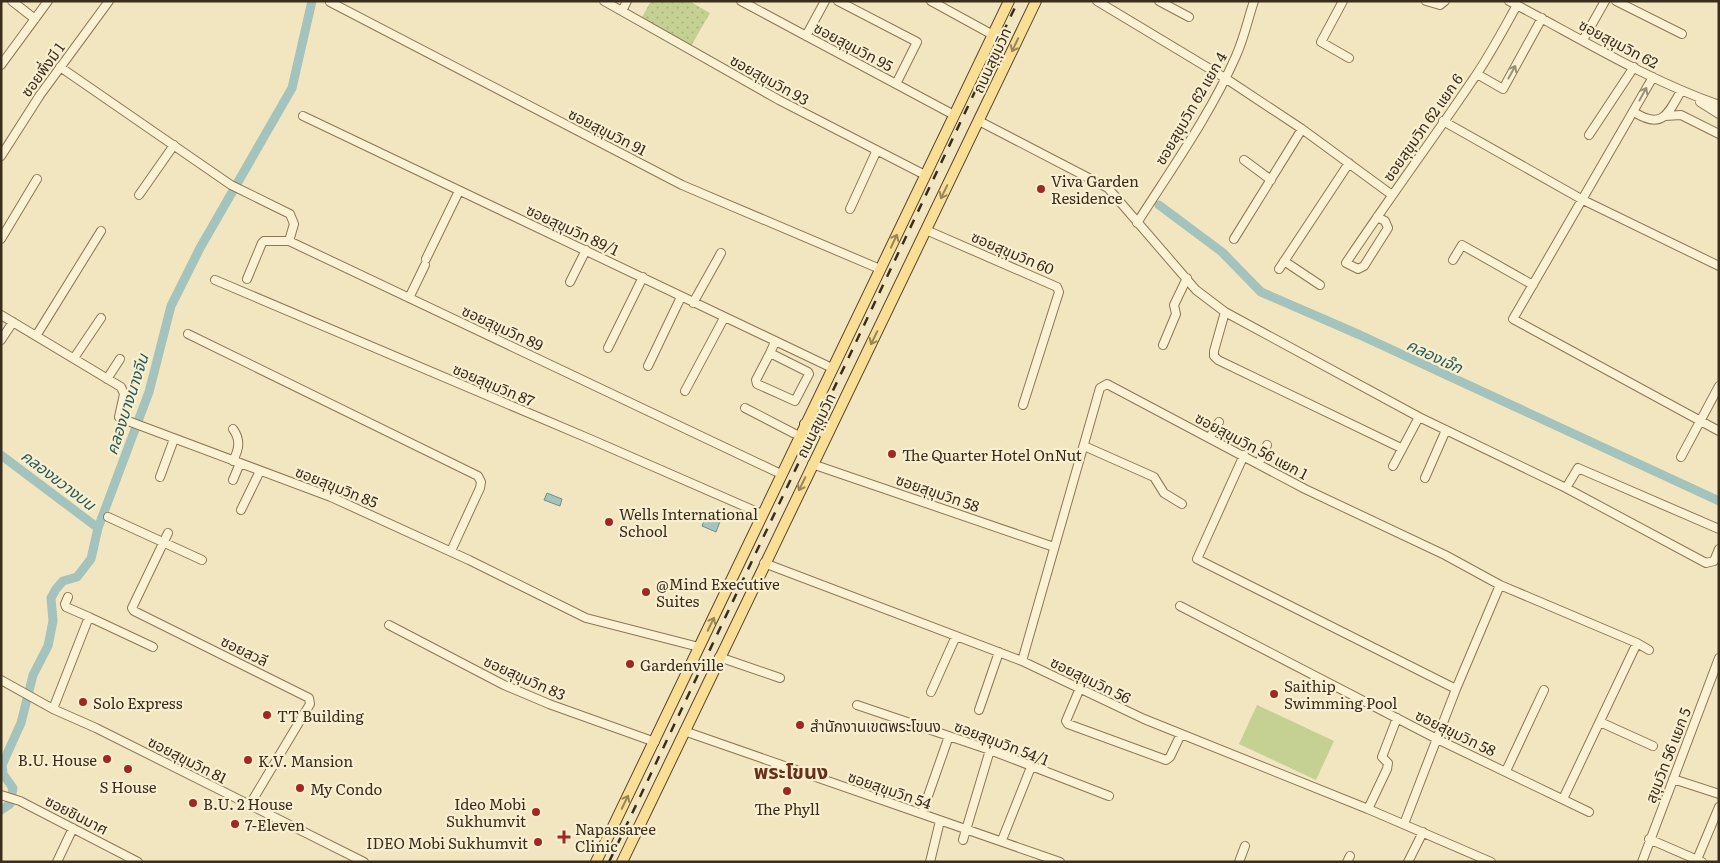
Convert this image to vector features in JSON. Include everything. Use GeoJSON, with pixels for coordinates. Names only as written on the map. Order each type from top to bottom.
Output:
{"type":"FeatureCollection","features":[{"type":"Feature","properties":{"kind":"main road","name":"ถนนสุขุมวิท"},"geometry":{"type":"LineString","coordinates":[[596,862],[1009,1]]}},
{"type":"Feature","properties":{"kind":"main road","name":"ถนนสุขุมวิท"},"geometry":{"type":"LineString","coordinates":[[622,862],[764,563],[1036,1]]}},
{"type":"Feature","properties":{"kind":"main road"},"geometry":{"type":"LineString","coordinates":[[805,424],[827,434]]}},
{"type":"Feature","properties":{"kind":"street"},"geometry":{"type":"LineString","coordinates":[[12,1],[35,19]]}},
{"type":"Feature","properties":{"kind":"street"},"geometry":{"type":"LineString","coordinates":[[1,65],[48,1]]}},
{"type":"Feature","properties":{"kind":"street","name":"ซอยพึ่งมี 1"},"geometry":{"type":"LineString","coordinates":[[1,156],[60,67],[109,1]]}},
{"type":"Feature","properties":{"kind":"street","name":"ซอยสุขุมวิท 93"},"geometry":{"type":"LineString","coordinates":[[604,1],[772,96],[876,152],[925,175]]}},
{"type":"Feature","properties":{"kind":"street"},"geometry":{"type":"LineString","coordinates":[[622,11],[627,1]]}},
{"type":"Feature","properties":{"kind":"street","name":"ซอยสุขุมวิท 95"},"geometry":{"type":"LineString","coordinates":[[741,1],[954,115]]}},
{"type":"Feature","properties":{"kind":"street"},"geometry":{"type":"LineString","coordinates":[[806,36],[825,1]]}},
{"type":"Feature","properties":{"kind":"street"},"geometry":{"type":"LineString","coordinates":[[838,1],[917,42],[896,84]]}},
{"type":"Feature","properties":{"kind":"street"},"geometry":{"type":"LineString","coordinates":[[931,1],[993,35]]}},
{"type":"Feature","properties":{"kind":"street"},"geometry":{"type":"LineString","coordinates":[[1097,1],[1225,78],[1302,129],[1392,195]]}},
{"type":"Feature","properties":{"kind":"street"},"geometry":{"type":"LineString","coordinates":[[1158,1],[1189,17]]}},
{"type":"Feature","properties":{"kind":"street","name":"ซอยสุขุมวิท 62 แยก 4"},"geometry":{"type":"LineString","coordinates":[[1137,223],[1204,116],[1225,78],[1237,54],[1254,1]]}},
{"type":"Feature","properties":{"kind":"street"},"geometry":{"type":"LineString","coordinates":[[1343,1],[1321,42],[1348,58]]}},
{"type":"Feature","properties":{"kind":"street"},"geometry":{"type":"LineString","coordinates":[[1426,1],[1440,5],[1445,1]]}},
{"type":"Feature","properties":{"kind":"street","name":"ซอยสุขุมวิท 62"},"geometry":{"type":"LineString","coordinates":[[1509,1],[1681,91],[1719,105]]}},
{"type":"Feature","properties":{"kind":"street"},"geometry":{"type":"LineString","coordinates":[[1583,40],[1605,1]]}},
{"type":"Feature","properties":{"kind":"street"},"geometry":{"type":"LineString","coordinates":[[1616,1],[1682,34]]}},
{"type":"Feature","properties":{"kind":"street","name":"ซอยสุขุมวิท 91"},"geometry":{"type":"LineString","coordinates":[[330,2],[682,185],[880,269]]}},
{"type":"Feature","properties":{"kind":"street","name":"ซอยสุขุมวิท 62 แยก 6"},"geometry":{"type":"LineString","coordinates":[[1377,217],[1385,222],[1388,228],[1364,266],[1358,270],[1346,263],[1377,217],[1392,195],[1476,74],[1518,6]]}},
{"type":"Feature","properties":{"kind":"street"},"geometry":{"type":"LineString","coordinates":[[1476,74],[1502,89],[1542,18]]}},
{"type":"Feature","properties":{"kind":"street"},"geometry":{"type":"LineString","coordinates":[[60,67],[231,185],[290,214],[294,219],[294,224],[289,242],[264,242],[247,279]]}},
{"type":"Feature","properties":{"kind":"street"},"geometry":{"type":"LineString","coordinates":[[1589,135],[1634,67]]}},
{"type":"Feature","properties":{"kind":"street"},"geometry":{"type":"LineString","coordinates":[[1653,77],[1584,200],[1513,319],[1699,422],[1719,431]]}},
{"type":"Feature","properties":{"kind":"street"},"geometry":{"type":"LineString","coordinates":[[1665,116],[1681,91]]}},
{"type":"Feature","properties":{"kind":"street"},"geometry":{"type":"LineString","coordinates":[[1690,95],[1719,114]]}},
{"type":"Feature","properties":{"kind":"street"},"geometry":{"type":"LineString","coordinates":[[1634,112],[1651,120],[1665,116],[1681,115],[1719,134]]}},
{"type":"Feature","properties":{"kind":"street","name":"ซอยสุขุมวิท 89/1"},"geometry":{"type":"LineString","coordinates":[[303,116],[832,368]]}},
{"type":"Feature","properties":{"kind":"street"},"geometry":{"type":"LineString","coordinates":[[979,121],[1108,188],[1196,290],[1225,312],[1419,417],[1566,488],[1706,563],[1714,561],[1719,549]]}},
{"type":"Feature","properties":{"kind":"street"},"geometry":{"type":"LineString","coordinates":[[1443,121],[1584,200],[1719,266]]}},
{"type":"Feature","properties":{"kind":"street"},"geometry":{"type":"LineString","coordinates":[[1234,239],[1302,129]]}},
{"type":"Feature","properties":{"kind":"street"},"geometry":{"type":"LineString","coordinates":[[139,195],[174,145]]}},
{"type":"Feature","properties":{"kind":"street"},"geometry":{"type":"LineString","coordinates":[[850,209],[876,152]]}},
{"type":"Feature","properties":{"kind":"street"},"geometry":{"type":"LineString","coordinates":[[1244,160],[1271,180]]}},
{"type":"Feature","properties":{"kind":"street"},"geometry":{"type":"LineString","coordinates":[[1278,269],[1349,163]]}},
{"type":"Feature","properties":{"kind":"street"},"geometry":{"type":"LineString","coordinates":[[1,239],[37,179]]}},
{"type":"Feature","properties":{"kind":"street"},"geometry":{"type":"LineString","coordinates":[[409,298],[459,191]]}},
{"type":"Feature","properties":{"kind":"street","name":"ซอยสุขุมวิท 60"},"geometry":{"type":"LineString","coordinates":[[926,230],[1057,287],[1059,292],[1023,406]]}},
{"type":"Feature","properties":{"kind":"street"},"geometry":{"type":"LineString","coordinates":[[36,336],[101,231]]}},
{"type":"Feature","properties":{"kind":"street","name":"ซอยสุขุมวิท 89"},"geometry":{"type":"LineString","coordinates":[[289,242],[781,474]]}},
{"type":"Feature","properties":{"kind":"street"},"geometry":{"type":"LineString","coordinates":[[1453,260],[1462,245],[1533,285]]}},
{"type":"Feature","properties":{"kind":"street"},"geometry":{"type":"LineString","coordinates":[[570,282],[586,250]]}},
{"type":"Feature","properties":{"kind":"street"},"geometry":{"type":"LineString","coordinates":[[693,303],[721,253]]}},
{"type":"Feature","properties":{"kind":"street"},"geometry":{"type":"LineString","coordinates":[[1284,261],[1320,285]]}},
{"type":"Feature","properties":{"kind":"street"},"geometry":{"type":"LineString","coordinates":[[608,348],[643,277]]}},
{"type":"Feature","properties":{"kind":"street"},"geometry":{"type":"LineString","coordinates":[[1163,345],[1176,314],[1174,305],[1187,278]]}},
{"type":"Feature","properties":{"kind":"street","name":"ซอยสุขุมวิท 87"},"geometry":{"type":"LineString","coordinates":[[215,280],[762,514]]}},
{"type":"Feature","properties":{"kind":"street"},"geometry":{"type":"LineString","coordinates":[[648,366],[681,297]]}},
{"type":"Feature","properties":{"kind":"street"},"geometry":{"type":"LineString","coordinates":[[1225,312],[1214,351],[1214,356],[1218,360],[1401,448]]}},
{"type":"Feature","properties":{"kind":"street","name":"ซอยสุขุมวิท 85"},"geometry":{"type":"LineString","coordinates":[[1,315],[74,358],[123,390],[119,417],[331,497],[451,551],[586,618],[699,647]]}},
{"type":"Feature","properties":{"kind":"street"},"geometry":{"type":"LineString","coordinates":[[74,358],[101,318]]}},
{"type":"Feature","properties":{"kind":"street"},"geometry":{"type":"LineString","coordinates":[[685,391],[724,318]]}},
{"type":"Feature","properties":{"kind":"street"},"geometry":{"type":"LineString","coordinates":[[1,340],[13,322]]}},
{"type":"Feature","properties":{"kind":"street"},"geometry":{"type":"LineString","coordinates":[[188,334],[478,476],[481,482],[480,488],[451,551]]}},
{"type":"Feature","properties":{"kind":"street"},"geometry":{"type":"LineString","coordinates":[[770,353],[808,372],[809,374],[795,401],[757,384],[756,380],[775,342]]}},
{"type":"Feature","properties":{"kind":"street"},"geometry":{"type":"LineString","coordinates":[[107,379],[120,359]]}},
{"type":"Feature","properties":{"kind":"street","name":"ซอยสุขุมวิท 56 แยก 1"},"geometry":{"type":"LineString","coordinates":[[1022,660],[1100,388],[1108,384],[1305,489],[1445,555],[1500,585],[1650,650]]}},
{"type":"Feature","properties":{"kind":"street"},"geometry":{"type":"LineString","coordinates":[[1681,457],[1719,386]]}},
{"type":"Feature","properties":{"kind":"street"},"geometry":{"type":"LineString","coordinates":[[744,408],[799,436]]}},
{"type":"Feature","properties":{"kind":"street"},"geometry":{"type":"LineString","coordinates":[[1393,466],[1419,417]]}},
{"type":"Feature","properties":{"kind":"street"},"geometry":{"type":"LineString","coordinates":[[1210,437],[1219,422]]}},
{"type":"Feature","properties":{"kind":"street"},"geometry":{"type":"LineString","coordinates":[[232,480],[239,445],[237,435],[233,429]]}},
{"type":"Feature","properties":{"kind":"street"},"geometry":{"type":"LineString","coordinates":[[1425,478],[1446,430]]}},
{"type":"Feature","properties":{"kind":"street"},"geometry":{"type":"LineString","coordinates":[[160,478],[174,439]]}},
{"type":"Feature","properties":{"kind":"street"},"geometry":{"type":"LineString","coordinates":[[1259,463],[1267,445]]}},
{"type":"Feature","properties":{"kind":"street"},"geometry":{"type":"LineString","coordinates":[[1084,446],[1154,477],[1164,493],[1182,504]]}},
{"type":"Feature","properties":{"kind":"street"},"geometry":{"type":"LineString","coordinates":[[1244,455],[1198,559],[1456,689]]}},
{"type":"Feature","properties":{"kind":"street","name":"ซอยสุขุมวิท 58"},"geometry":{"type":"LineString","coordinates":[[812,464],[1054,547]]}},
{"type":"Feature","properties":{"kind":"street"},"geometry":{"type":"LineString","coordinates":[[1566,488],[1578,468],[1719,530]]}},
{"type":"Feature","properties":{"kind":"street"},"geometry":{"type":"LineString","coordinates":[[241,510],[260,471]]}},
{"type":"Feature","properties":{"kind":"street"},"geometry":{"type":"LineString","coordinates":[[108,517],[202,560]]}},
{"type":"Feature","properties":{"kind":"street","name":"ซอยสวลี"},"geometry":{"type":"LineString","coordinates":[[168,533],[132,608],[134,611],[309,698],[310,704],[249,806]]}},
{"type":"Feature","properties":{"kind":"street","name":"ซอยสุขุมวิท 56"},"geometry":{"type":"LineString","coordinates":[[764,563],[1022,660],[1144,719],[1368,809],[1491,862]]}},
{"type":"Feature","properties":{"kind":"street"},"geometry":{"type":"LineString","coordinates":[[1404,824],[1456,689],[1500,585]]}},
{"type":"Feature","properties":{"kind":"street"},"geometry":{"type":"LineString","coordinates":[[68,597],[65,604],[66,607],[153,647]]}},
{"type":"Feature","properties":{"kind":"street","name":"ซอยสุขุมวิท 58"},"geometry":{"type":"LineString","coordinates":[[1180,606],[1437,739],[1589,812]]}},
{"type":"Feature","properties":{"kind":"street"},"geometry":{"type":"LineString","coordinates":[[53,709],[88,617]]}},
{"type":"Feature","properties":{"kind":"street","name":"ซอยสุขุมวิท 83"},"geometry":{"type":"LineString","coordinates":[[389,625],[504,685],[549,704],[655,742]]}},
{"type":"Feature","properties":{"kind":"street"},"geometry":{"type":"LineString","coordinates":[[931,692],[956,636]]}},
{"type":"Feature","properties":{"kind":"street"},"geometry":{"type":"LineString","coordinates":[[1563,799],[1637,643]]}},
{"type":"Feature","properties":{"kind":"street"},"geometry":{"type":"LineString","coordinates":[[979,710],[999,652]]}},
{"type":"Feature","properties":{"kind":"street"},"geometry":{"type":"LineString","coordinates":[[719,657],[780,678]]}},
{"type":"Feature","properties":{"kind":"street","name":"สุขุมวิท 56 แยก 5"},"geometry":{"type":"LineString","coordinates":[[1642,862],[1649,839],[1719,658]]}},
{"type":"Feature","properties":{"kind":"street","name":"ซอยสุขุมวิท 81"},"geometry":{"type":"LineString","coordinates":[[1,680],[53,709],[96,728],[364,862]]}},
{"type":"Feature","properties":{"kind":"street"},"geometry":{"type":"LineString","coordinates":[[1080,688],[1066,722],[1068,724],[1166,760],[1170,757],[1181,734]]}},
{"type":"Feature","properties":{"kind":"street"},"geometry":{"type":"LineString","coordinates":[[1506,772],[1544,690]]}},
{"type":"Feature","properties":{"kind":"street","name":"ซอยสุขุมวิท 54/1"},"geometry":{"type":"LineString","coordinates":[[857,705],[990,750],[1109,796]]}},
{"type":"Feature","properties":{"kind":"street"},"geometry":{"type":"LineString","coordinates":[[1368,809],[1387,769],[1388,763],[1382,757],[1397,718]]}},
{"type":"Feature","properties":{"kind":"street"},"geometry":{"type":"LineString","coordinates":[[1600,722],[1652,746]]}},
{"type":"Feature","properties":{"kind":"street","name":"ซอยสุขุมวิท 54"},"geometry":{"type":"LineString","coordinates":[[684,731],[940,821],[1002,840],[1047,860],[1060,862]]}},
{"type":"Feature","properties":{"kind":"street"},"geometry":{"type":"LineString","coordinates":[[922,814],[949,736]]}},
{"type":"Feature","properties":{"kind":"street"},"geometry":{"type":"LineString","coordinates":[[962,840],[990,750]]}},
{"type":"Feature","properties":{"kind":"street"},"geometry":{"type":"LineString","coordinates":[[1002,840],[1031,767]]}},
{"type":"Feature","properties":{"kind":"street"},"geometry":{"type":"LineString","coordinates":[[1673,779],[1719,794]]}},
{"type":"Feature","properties":{"kind":"street","name":"ซอยชินมาศ"},"geometry":{"type":"LineString","coordinates":[[5,796],[20,801],[138,862]]}},
{"type":"Feature","properties":{"kind":"street"},"geometry":{"type":"LineString","coordinates":[[1649,839],[1698,861],[1719,807]]}},
{"type":"Feature","properties":{"kind":"street"},"geometry":{"type":"LineString","coordinates":[[930,862],[940,821]]}},
{"type":"Feature","properties":{"kind":"street"},"geometry":{"type":"LineString","coordinates":[[56,862],[73,828]]}},
{"type":"Feature","properties":{"kind":"street"},"geometry":{"type":"LineString","coordinates":[[1408,862],[1423,832]]}},
{"type":"Feature","properties":{"kind":"street"},"geometry":{"type":"LineString","coordinates":[[1239,862],[1245,846]]}},
{"type":"Feature","properties":{"kind":"green space"},"geometry":{"type":"Polygon","coordinates":[[[651,1],[689,1],[710,13],[691,46],[641,19],[651,1]]]}},
{"type":"Feature","properties":{"kind":"green space"},"geometry":{"type":"Polygon","coordinates":[[[1257,705],[1334,741],[1316,780],[1239,744],[1257,705]]]}},
{"type":"Feature","properties":{"kind":"water"},"geometry":{"type":"Polygon","coordinates":[[[547,493],[562,499],[560,506],[544,500],[547,493]]]}},
{"type":"Feature","properties":{"kind":"water"},"geometry":{"type":"Polygon","coordinates":[[[707,513],[721,519],[716,532],[702,526],[707,513]]]}},
{"type":"Feature","properties":{"kind":"waterway","name":"คลองบางนางจีน"},"geometry":{"type":"LineString","coordinates":[[1,810],[10,804],[13,788],[3,774],[2,765],[21,723],[33,675],[48,646],[53,621],[51,598],[63,581],[77,577],[91,559],[98,528],[149,392],[171,306],[200,248],[292,88],[312,1]]}},
{"type":"Feature","properties":{"kind":"waterway","name":"คลองเจ๊ก"},"geometry":{"type":"LineString","coordinates":[[1159,205],[1222,252],[1261,292],[1360,335],[1719,501]]}},
{"type":"Feature","properties":{"kind":"waterway","name":"คลองขวางบน"},"geometry":{"type":"LineString","coordinates":[[1,455],[98,528]]}},
{"type":"Feature","properties":{"kind":"railway"},"geometry":{"type":"LineString","coordinates":[[609,862],[1018,1]]}},
{"type":"Feature","properties":{"kind":"place","name":"Viva Garden Residence"},"geometry":{"type":"Point","coordinates":[1041,189]}},
{"type":"Feature","properties":{"kind":"place","name":"The Quarter Hotel OnNut"},"geometry":{"type":"Point","coordinates":[892,454]}},
{"type":"Feature","properties":{"kind":"place","name":"Wells International School"},"geometry":{"type":"Point","coordinates":[609,522]}},
{"type":"Feature","properties":{"kind":"place","name":"@Mind Executive Suites"},"geometry":{"type":"Point","coordinates":[646,592]}},
{"type":"Feature","properties":{"kind":"place","name":"Gardenville"},"geometry":{"type":"Point","coordinates":[630,664]}},
{"type":"Feature","properties":{"kind":"place","name":"Saithip Swimming Pool"},"geometry":{"type":"Point","coordinates":[1274,694]}},
{"type":"Feature","properties":{"kind":"place","name":"Solo Express"},"geometry":{"type":"Point","coordinates":[83,702]}},
{"type":"Feature","properties":{"kind":"place","name":"TT Building"},"geometry":{"type":"Point","coordinates":[267,715]}},
{"type":"Feature","properties":{"kind":"place","name":"สำนักงานเขตพระโขนง"},"geometry":{"type":"Point","coordinates":[800,725]}},
{"type":"Feature","properties":{"kind":"place","name":"B.U. House"},"geometry":{"type":"Point","coordinates":[107,759]}},
{"type":"Feature","properties":{"kind":"place","name":"K.V. Mansion"},"geometry":{"type":"Point","coordinates":[248,760]}},
{"type":"Feature","properties":{"kind":"place","name":"S House"},"geometry":{"type":"Point","coordinates":[128,769]}},
{"type":"Feature","properties":{"kind":"place","name":"My Condo"},"geometry":{"type":"Point","coordinates":[300,788]}},
{"type":"Feature","properties":{"kind":"place","name":"The Phyll"},"geometry":{"type":"Point","coordinates":[787,791]}},
{"type":"Feature","properties":{"kind":"place","name":"B.U. 2 House"},"geometry":{"type":"Point","coordinates":[193,803]}},
{"type":"Feature","properties":{"kind":"place","name":"Ideo Mobi Sukhumvit"},"geometry":{"type":"Point","coordinates":[536,812]}},
{"type":"Feature","properties":{"kind":"place","name":"7-Eleven"},"geometry":{"type":"Point","coordinates":[235,824]}},
{"type":"Feature","properties":{"kind":"place","name":"Napassaree Clinic"},"geometry":{"type":"Point","coordinates":[564,837]}},
{"type":"Feature","properties":{"kind":"place","name":"IDEO Mobi Sukhumvit"},"geometry":{"type":"Point","coordinates":[538,842]}},
{"type":"Feature","properties":{"kind":"district","name":"พระโขนง"},"geometry":{"type":"Point","coordinates":[791,770]}}]}
